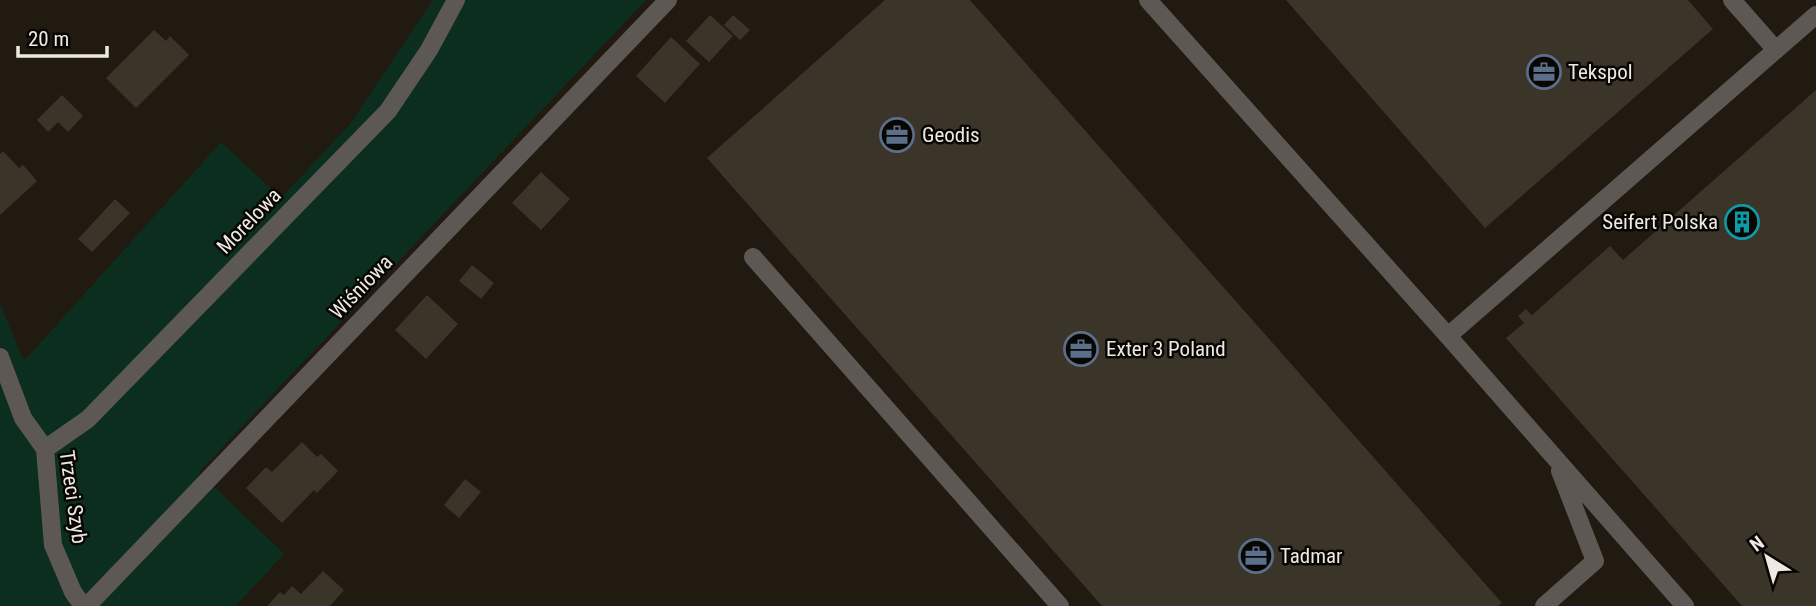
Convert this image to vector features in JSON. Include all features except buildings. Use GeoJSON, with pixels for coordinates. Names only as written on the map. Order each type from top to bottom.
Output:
{"type":"FeatureCollection","features":[{"type":"Feature","properties":{"kind":"street","name":"Morelowa"},"geometry":{"type":"LineString","coordinates":[[45,449],[88,419],[387,111],[429,50],[456,0]]}},
{"type":"Feature","properties":{"kind":"street","name":"Wiśniowa"},"geometry":{"type":"LineString","coordinates":[[85,606],[668,0]]}},
{"type":"Feature","properties":{"kind":"street"},"geometry":{"type":"LineString","coordinates":[[1148,0],[1685,606]]}},
{"type":"Feature","properties":{"kind":"street"},"geometry":{"type":"LineString","coordinates":[[1732,0],[1776,50]]}},
{"type":"Feature","properties":{"kind":"street"},"geometry":{"type":"LineString","coordinates":[[1448,337],[1816,15]]}},
{"type":"Feature","properties":{"kind":"street"},"geometry":{"type":"LineString","coordinates":[[753,257],[1060,606]]}},
{"type":"Feature","properties":{"kind":"street","name":"Trzeci Szyb"},"geometry":{"type":"LineString","coordinates":[[0,357],[23,418],[45,449],[53,545],[73,592],[85,606]]}},
{"type":"Feature","properties":{"kind":"street"},"geometry":{"type":"LineString","coordinates":[[1544,606],[1595,561],[1555,458]]}},
{"type":"Feature","properties":{"kind":"green space"},"geometry":{"type":"Polygon","coordinates":[[[433,0],[646,0],[199,472],[284,554],[236,606],[0,606],[0,304],[24,361],[221,142],[281,198],[350,124],[433,0]]]}},
{"type":"Feature","properties":{"kind":"place","name":"Tekspol"},"geometry":{"type":"Point","coordinates":[1544,72]}},
{"type":"Feature","properties":{"kind":"place","name":"Geodis"},"geometry":{"type":"Point","coordinates":[897,135]}},
{"type":"Feature","properties":{"kind":"place","name":"Seifert Polska"},"geometry":{"type":"Point","coordinates":[1742,222]}},
{"type":"Feature","properties":{"kind":"place","name":"Exter 3 Poland"},"geometry":{"type":"Point","coordinates":[1081,349]}},
{"type":"Feature","properties":{"kind":"place","name":"Tadmar"},"geometry":{"type":"Point","coordinates":[1256,556]}}]}
